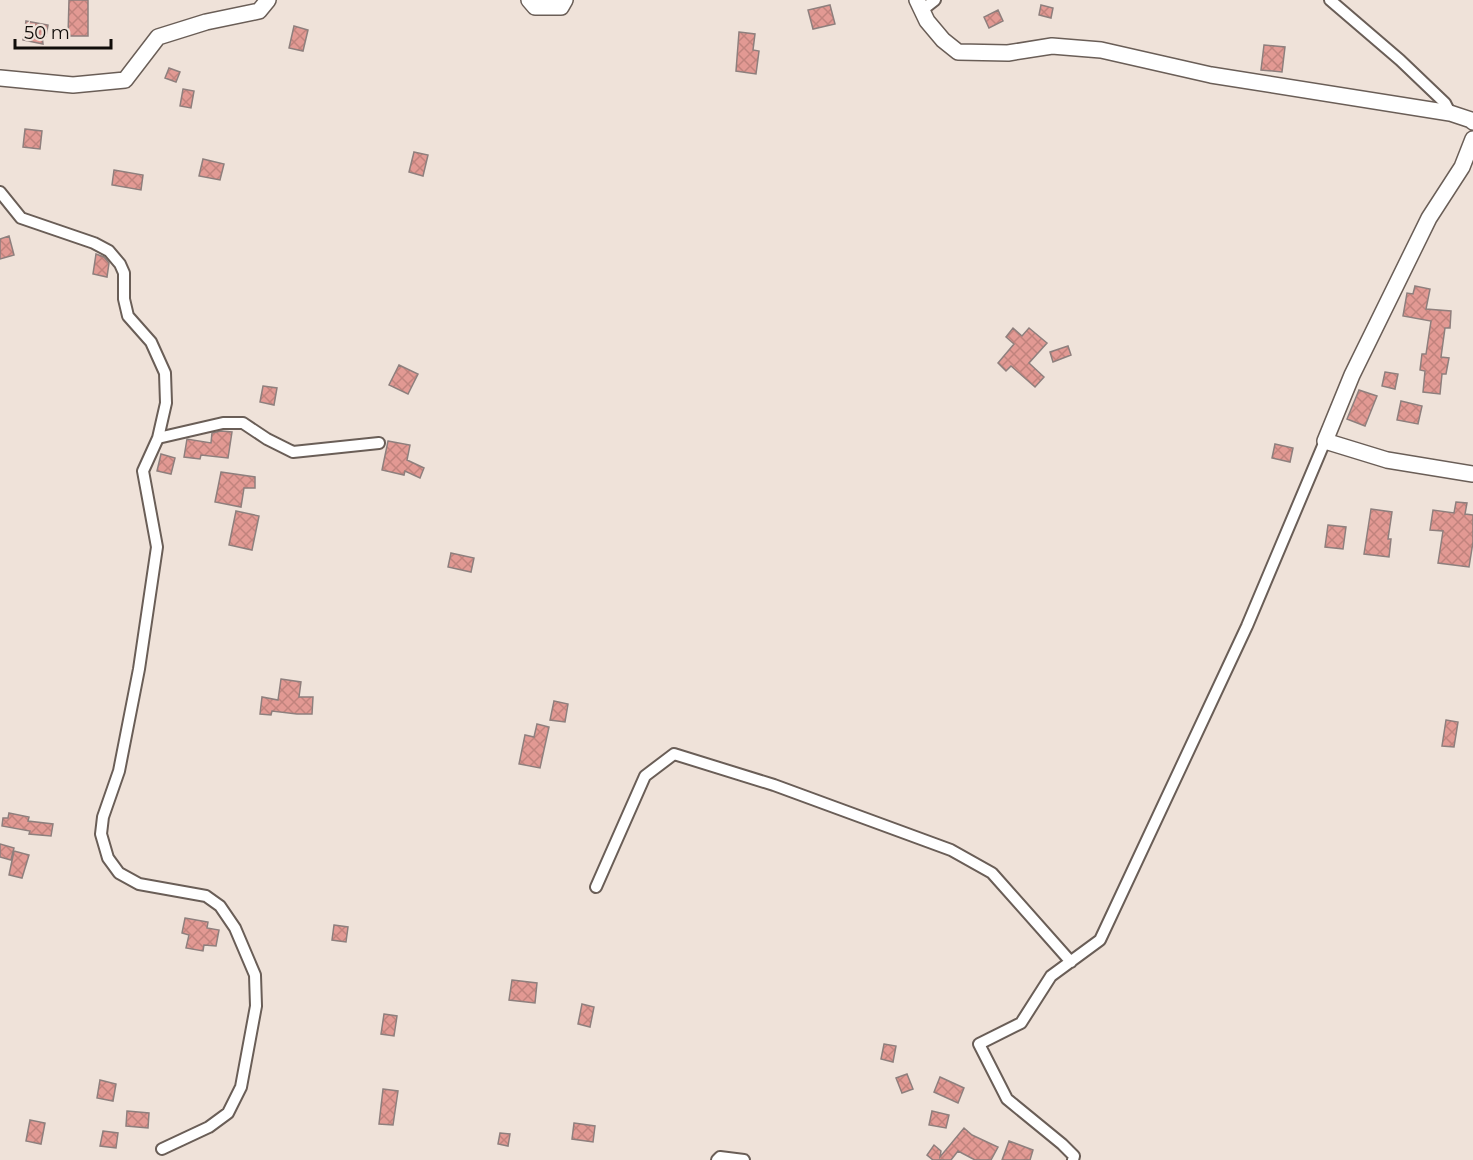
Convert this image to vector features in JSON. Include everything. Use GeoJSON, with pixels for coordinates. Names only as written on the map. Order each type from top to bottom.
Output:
{"type":"FeatureCollection","features":[{"type":"Feature","properties":{"kind":"main road"},"geometry":{"type":"LineString","coordinates":[[0,78],[73,85],[125,80],[158,37],[206,22],[259,11],[268,0]]}},
{"type":"Feature","properties":{"kind":"main road"},"geometry":{"type":"LineString","coordinates":[[529,0],[536,7],[561,7],[565,0]]}},
{"type":"Feature","properties":{"kind":"main road"},"geometry":{"type":"LineString","coordinates":[[919,5],[943,40],[958,52],[1008,53],[1052,46],[1101,50],[1211,75],[1450,113],[1473,122]]}},
{"type":"Feature","properties":{"kind":"main road"},"geometry":{"type":"LineString","coordinates":[[1473,139],[1462,167],[1429,218],[1352,375],[1325,441],[1387,460],[1473,474]]}},
{"type":"Feature","properties":{"kind":"street"},"geometry":{"type":"LineString","coordinates":[[919,5],[934,0]]}},
{"type":"Feature","properties":{"kind":"street"},"geometry":{"type":"LineString","coordinates":[[1330,0],[1400,60],[1444,103],[1450,113]]}},
{"type":"Feature","properties":{"kind":"street"},"geometry":{"type":"LineString","coordinates":[[0,192],[21,218],[94,243],[109,251],[124,273],[124,299],[128,316],[151,342],[165,373],[166,403],[158,438],[143,471],[157,547],[139,669],[119,771],[103,817],[101,834],[108,858],[118,873],[139,884],[206,896],[220,906],[235,928],[255,975],[256,1006],[241,1087],[228,1113],[210,1126],[162,1149]]}},
{"type":"Feature","properties":{"kind":"street"},"geometry":{"type":"LineString","coordinates":[[158,438],[223,423],[243,423],[293,452],[342,445],[380,443]]}},
{"type":"Feature","properties":{"kind":"street"},"geometry":{"type":"LineString","coordinates":[[1072,1160],[1074,1156],[1062,1144],[1007,1099],[979,1044],[1021,1023],[1052,976],[1100,940],[1247,626],[1325,441]]}},
{"type":"Feature","properties":{"kind":"street"},"geometry":{"type":"LineString","coordinates":[[596,887],[645,776],[674,754],[774,785],[951,850],[992,873],[1071,962]]}},
{"type":"Feature","properties":{"kind":"street"},"geometry":{"type":"LineString","coordinates":[[717,1160],[720,1157],[744,1160]]}},
{"type":"Feature","properties":{"kind":"building"},"geometry":{"type":"Polygon","coordinates":[[[69,0],[88,0],[88,36],[68,36],[69,0]]]}},
{"type":"Feature","properties":{"kind":"building"},"geometry":{"type":"Polygon","coordinates":[[[830,5],[835,24],[813,29],[808,10],[830,5]]]}},
{"type":"Feature","properties":{"kind":"building"},"geometry":{"type":"Polygon","coordinates":[[[1041,5],[1053,8],[1051,18],[1039,15],[1041,5]]]}},
{"type":"Feature","properties":{"kind":"building"},"geometry":{"type":"Polygon","coordinates":[[[998,10],[1003,21],[989,28],[984,17],[998,10]]]}},
{"type":"Feature","properties":{"kind":"building"},"geometry":{"type":"Polygon","coordinates":[[[26,21],[48,25],[46,36],[42,35],[43,44],[23,40],[26,21]]]}},
{"type":"Feature","properties":{"kind":"building"},"geometry":{"type":"Polygon","coordinates":[[[294,26],[308,30],[303,51],[289,48],[294,26]]]}},
{"type":"Feature","properties":{"kind":"building"},"geometry":{"type":"Polygon","coordinates":[[[739,32],[755,34],[753,50],[759,51],[756,74],[736,71],[739,32]]]}},
{"type":"Feature","properties":{"kind":"building"},"geometry":{"type":"Polygon","coordinates":[[[1264,45],[1285,47],[1282,72],[1261,70],[1264,45]]]}},
{"type":"Feature","properties":{"kind":"building"},"geometry":{"type":"Polygon","coordinates":[[[169,68],[180,72],[176,82],[165,78],[169,68]]]}},
{"type":"Feature","properties":{"kind":"building"},"geometry":{"type":"Polygon","coordinates":[[[183,89],[194,91],[191,108],[180,106],[183,89]]]}},
{"type":"Feature","properties":{"kind":"building"},"geometry":{"type":"Polygon","coordinates":[[[25,129],[42,131],[40,149],[23,147],[25,129]]]}},
{"type":"Feature","properties":{"kind":"building"},"geometry":{"type":"Polygon","coordinates":[[[414,152],[428,155],[423,176],[409,172],[414,152]]]}},
{"type":"Feature","properties":{"kind":"building"},"geometry":{"type":"Polygon","coordinates":[[[203,159],[224,164],[220,180],[199,176],[203,159]]]}},
{"type":"Feature","properties":{"kind":"building"},"geometry":{"type":"Polygon","coordinates":[[[114,170],[143,175],[141,190],[112,185],[114,170]]]}},
{"type":"Feature","properties":{"kind":"building"},"geometry":{"type":"Polygon","coordinates":[[[9,236],[14,255],[0,259],[0,239],[9,236]]]}},
{"type":"Feature","properties":{"kind":"building"},"geometry":{"type":"Polygon","coordinates":[[[96,254],[104,257],[109,263],[107,277],[93,274],[96,254]]]}},
{"type":"Feature","properties":{"kind":"building"},"geometry":{"type":"Polygon","coordinates":[[[1415,286],[1430,289],[1426,309],[1451,311],[1450,328],[1445,328],[1441,357],[1449,358],[1446,374],[1442,374],[1440,394],[1423,392],[1425,371],[1420,370],[1422,354],[1426,354],[1431,321],[1403,316],[1407,293],[1413,294],[1415,286]]]}},
{"type":"Feature","properties":{"kind":"building"},"geometry":{"type":"Polygon","coordinates":[[[1013,328],[1022,336],[1029,328],[1047,343],[1029,363],[1044,377],[1035,387],[1011,366],[1006,371],[998,363],[1014,344],[1006,337],[1013,328]]]}},
{"type":"Feature","properties":{"kind":"building"},"geometry":{"type":"Polygon","coordinates":[[[1068,346],[1071,355],[1053,362],[1050,352],[1068,346]]]}},
{"type":"Feature","properties":{"kind":"building"},"geometry":{"type":"Polygon","coordinates":[[[399,365],[418,374],[408,394],[389,385],[399,365]]]}},
{"type":"Feature","properties":{"kind":"building"},"geometry":{"type":"Polygon","coordinates":[[[1385,372],[1398,374],[1395,389],[1382,386],[1385,372]]]}},
{"type":"Feature","properties":{"kind":"building"},"geometry":{"type":"Polygon","coordinates":[[[263,386],[277,388],[274,405],[260,402],[263,386]]]}},
{"type":"Feature","properties":{"kind":"building"},"geometry":{"type":"Polygon","coordinates":[[[1359,390],[1377,396],[1365,426],[1347,419],[1359,390]]]}},
{"type":"Feature","properties":{"kind":"building"},"geometry":{"type":"Polygon","coordinates":[[[1401,401],[1422,406],[1418,424],[1397,420],[1401,401]]]}},
{"type":"Feature","properties":{"kind":"building"},"geometry":{"type":"Polygon","coordinates":[[[232,432],[228,458],[201,455],[200,459],[184,457],[187,439],[211,443],[212,433],[232,432]]]}},
{"type":"Feature","properties":{"kind":"building"},"geometry":{"type":"Polygon","coordinates":[[[388,441],[410,445],[407,460],[424,468],[420,478],[405,471],[404,475],[382,470],[388,441]]]}},
{"type":"Feature","properties":{"kind":"building"},"geometry":{"type":"Polygon","coordinates":[[[1275,444],[1293,448],[1290,462],[1272,458],[1275,444]]]}},
{"type":"Feature","properties":{"kind":"building"},"geometry":{"type":"Polygon","coordinates":[[[161,454],[175,458],[171,474],[157,471],[161,454]]]}},
{"type":"Feature","properties":{"kind":"building"},"geometry":{"type":"Polygon","coordinates":[[[221,472],[255,477],[255,488],[244,488],[241,507],[215,502],[221,472]]]}},
{"type":"Feature","properties":{"kind":"building"},"geometry":{"type":"Polygon","coordinates":[[[1456,502],[1467,503],[1465,514],[1473,515],[1473,542],[1469,567],[1438,563],[1443,531],[1430,530],[1433,510],[1454,513],[1456,502]]]}},
{"type":"Feature","properties":{"kind":"building"},"geometry":{"type":"Polygon","coordinates":[[[1371,509],[1392,512],[1388,539],[1391,539],[1389,557],[1364,554],[1371,509]]]}},
{"type":"Feature","properties":{"kind":"building"},"geometry":{"type":"Polygon","coordinates":[[[236,511],[259,516],[252,550],[229,545],[236,511]]]}},
{"type":"Feature","properties":{"kind":"building"},"geometry":{"type":"Polygon","coordinates":[[[1328,525],[1346,527],[1343,549],[1325,547],[1328,525]]]}},
{"type":"Feature","properties":{"kind":"building"},"geometry":{"type":"Polygon","coordinates":[[[451,553],[474,558],[471,572],[448,567],[451,553]]]}},
{"type":"Feature","properties":{"kind":"building"},"geometry":{"type":"Polygon","coordinates":[[[281,679],[301,682],[299,697],[313,697],[312,714],[272,711],[271,715],[260,714],[262,697],[278,700],[281,679]]]}},
{"type":"Feature","properties":{"kind":"building"},"geometry":{"type":"Polygon","coordinates":[[[554,701],[568,704],[565,722],[550,720],[554,701]]]}},
{"type":"Feature","properties":{"kind":"building"},"geometry":{"type":"Polygon","coordinates":[[[1446,720],[1458,722],[1454,747],[1442,746],[1446,720]]]}},
{"type":"Feature","properties":{"kind":"building"},"geometry":{"type":"Polygon","coordinates":[[[537,724],[549,727],[540,768],[519,764],[525,735],[534,737],[537,724]]]}},
{"type":"Feature","properties":{"kind":"building"},"geometry":{"type":"Polygon","coordinates":[[[9,813],[29,817],[28,821],[53,824],[51,836],[29,834],[30,831],[2,826],[3,818],[8,818],[9,813]]]}},
{"type":"Feature","properties":{"kind":"building"},"geometry":{"type":"Polygon","coordinates":[[[0,844],[14,848],[11,860],[0,857],[0,844]]]}},
{"type":"Feature","properties":{"kind":"building"},"geometry":{"type":"Polygon","coordinates":[[[14,851],[29,855],[22,878],[9,875],[14,851]]]}},
{"type":"Feature","properties":{"kind":"building"},"geometry":{"type":"Polygon","coordinates":[[[185,918],[208,922],[207,928],[219,930],[216,946],[204,945],[203,951],[186,948],[189,935],[182,933],[185,918]]]}},
{"type":"Feature","properties":{"kind":"building"},"geometry":{"type":"Polygon","coordinates":[[[334,925],[348,927],[346,942],[332,940],[334,925]]]}},
{"type":"Feature","properties":{"kind":"building"},"geometry":{"type":"Polygon","coordinates":[[[512,980],[537,983],[535,1003],[509,1000],[512,980]]]}},
{"type":"Feature","properties":{"kind":"building"},"geometry":{"type":"Polygon","coordinates":[[[582,1004],[594,1007],[590,1027],[578,1024],[582,1004]]]}},
{"type":"Feature","properties":{"kind":"building"},"geometry":{"type":"Polygon","coordinates":[[[384,1014],[397,1016],[394,1036],[381,1034],[384,1014]]]}},
{"type":"Feature","properties":{"kind":"building"},"geometry":{"type":"Polygon","coordinates":[[[884,1044],[896,1046],[893,1062],[881,1059],[884,1044]]]}},
{"type":"Feature","properties":{"kind":"building"},"geometry":{"type":"Polygon","coordinates":[[[907,1074],[913,1089],[902,1093],[896,1078],[907,1074]]]}},
{"type":"Feature","properties":{"kind":"building"},"geometry":{"type":"Polygon","coordinates":[[[940,1077],[964,1088],[958,1103],[934,1092],[940,1077]]]}},
{"type":"Feature","properties":{"kind":"building"},"geometry":{"type":"Polygon","coordinates":[[[100,1080],[116,1084],[113,1101],[97,1098],[100,1080]]]}},
{"type":"Feature","properties":{"kind":"building"},"geometry":{"type":"Polygon","coordinates":[[[383,1089],[398,1091],[393,1125],[379,1124],[383,1089]]]}},
{"type":"Feature","properties":{"kind":"building"},"geometry":{"type":"Polygon","coordinates":[[[127,1111],[149,1113],[148,1128],[126,1126],[127,1111]]]}},
{"type":"Feature","properties":{"kind":"building"},"geometry":{"type":"Polygon","coordinates":[[[932,1111],[949,1115],[946,1128],[929,1125],[932,1111]]]}},
{"type":"Feature","properties":{"kind":"building"},"geometry":{"type":"Polygon","coordinates":[[[30,1120],[45,1123],[41,1144],[26,1141],[30,1120]]]}},
{"type":"Feature","properties":{"kind":"building"},"geometry":{"type":"Polygon","coordinates":[[[574,1123],[595,1126],[593,1142],[572,1139],[574,1123]]]}},
{"type":"Feature","properties":{"kind":"building"},"geometry":{"type":"Polygon","coordinates":[[[964,1128],[972,1135],[998,1147],[991,1160],[975,1160],[958,1151],[951,1160],[933,1160],[927,1155],[934,1145],[941,1151],[940,1157],[964,1128]]]}},
{"type":"Feature","properties":{"kind":"building"},"geometry":{"type":"Polygon","coordinates":[[[103,1131],[118,1133],[116,1148],[100,1146],[103,1131]]]}},
{"type":"Feature","properties":{"kind":"building"},"geometry":{"type":"Polygon","coordinates":[[[500,1133],[510,1134],[508,1146],[498,1144],[500,1133]]]}},
{"type":"Feature","properties":{"kind":"building"},"geometry":{"type":"Polygon","coordinates":[[[1009,1141],[1033,1150],[1030,1160],[1002,1160],[1009,1141]]]}}]}
